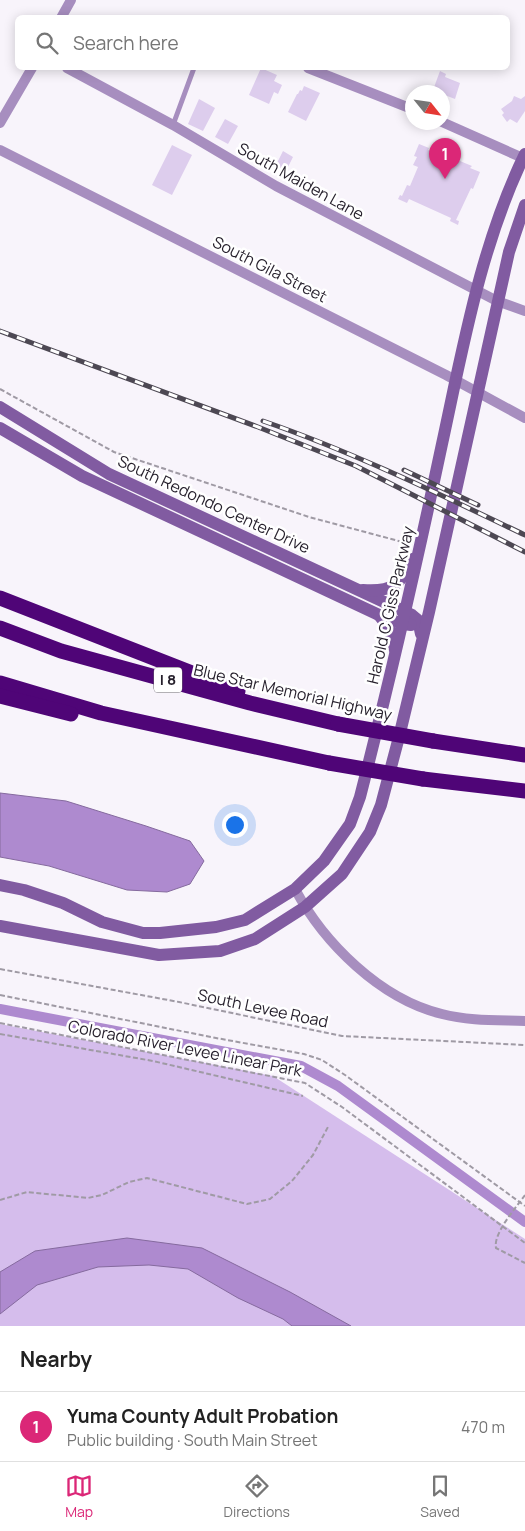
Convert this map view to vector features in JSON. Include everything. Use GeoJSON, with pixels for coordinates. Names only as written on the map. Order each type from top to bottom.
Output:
{"type":"FeatureCollection","features":[{"type":"Feature","properties":{"kind":"highway"},"geometry":{"type":"LineString","coordinates":[[0,598],[300,716]]}},
{"type":"Feature","properties":{"kind":"highway","name":"Blue Star Memorial Highway"},"geometry":{"type":"LineString","coordinates":[[0,628],[61,650],[300,716],[432,741],[525,755]]}},
{"type":"Feature","properties":{"kind":"highway"},"geometry":{"type":"LineString","coordinates":[[0,683],[101,713],[280,753],[424,779],[525,791]]}},
{"type":"Feature","properties":{"kind":"highway"},"geometry":{"type":"LineString","coordinates":[[0,696],[210,748],[280,753]]}},
{"type":"Feature","properties":{"kind":"main road","name":"Harold C Giss Parkway"},"geometry":{"type":"LineString","coordinates":[[0,885],[24,890],[62,903],[102,922],[142,933],[160,933],[216,927],[245,920],[295,889],[324,861],[350,824],[360,797],[404,618],[416,542],[477,291],[510,187],[524,157]]}},
{"type":"Feature","properties":{"kind":"main road"},"geometry":{"type":"LineString","coordinates":[[0,926],[159,955],[220,951],[256,939],[305,907],[342,874],[370,832],[385,788],[429,612],[497,301],[509,252],[525,205]]}},
{"type":"Feature","properties":{"kind":"main road","name":"South Redondo Center Drive"},"geometry":{"type":"LineString","coordinates":[[0,407],[109,474],[359,590],[404,618]]}},
{"type":"Feature","properties":{"kind":"main road","name":"South Redondo Center Drive"},"geometry":{"type":"LineString","coordinates":[[0,428],[82,476],[379,615],[404,618],[412,615],[419,622]]}},
{"type":"Feature","properties":{"kind":"main road"},"geometry":{"type":"LineString","coordinates":[[359,590],[383,590],[390,588],[404,577],[416,542]]}},
{"type":"Feature","properties":{"kind":"main road"},"geometry":{"type":"LineString","coordinates":[[422,642],[419,622],[429,612]]}},
{"type":"Feature","properties":{"kind":"main road"},"geometry":{"type":"LineString","coordinates":[[379,615],[389,628],[396,653]]}},
{"type":"Feature","properties":{"kind":"street"},"geometry":{"type":"LineString","coordinates":[[63,15],[71,0]]}},
{"type":"Feature","properties":{"kind":"street"},"geometry":{"type":"LineString","coordinates":[[0,123],[31,70]]}},
{"type":"Feature","properties":{"kind":"street","name":"South Maiden Lane"},"geometry":{"type":"LineString","coordinates":[[72,70],[173,125],[276,186],[477,291],[497,301],[525,311]]}},
{"type":"Feature","properties":{"kind":"street"},"geometry":{"type":"LineString","coordinates":[[313,70],[405,106]]}},
{"type":"Feature","properties":{"kind":"street"},"geometry":{"type":"LineString","coordinates":[[450,125],[524,157]]}},
{"type":"Feature","properties":{"kind":"street","name":"South Gila Street"},"geometry":{"type":"LineString","coordinates":[[0,150],[456,380],[525,418]]}},
{"type":"Feature","properties":{"kind":"street"},"geometry":{"type":"LineString","coordinates":[[295,889],[305,907],[330,940],[355,966],[382,986],[405,999],[433,1011],[469,1019],[525,1021]]}},
{"type":"Feature","properties":{"kind":"lane"},"geometry":{"type":"LineString","coordinates":[[173,125],[193,70]]}},
{"type":"Feature","properties":{"kind":"path"},"geometry":{"type":"LineString","coordinates":[[0,389],[114,452],[309,517],[416,542]]}},
{"type":"Feature","properties":{"kind":"path","name":"South Levee Road"},"geometry":{"type":"LineString","coordinates":[[0,969],[179,1002],[342,1036],[525,1045]]}},
{"type":"Feature","properties":{"kind":"path"},"geometry":{"type":"LineString","coordinates":[[0,995],[304,1054],[322,1060],[525,1206]]}},
{"type":"Feature","properties":{"kind":"path","name":"Colorado River Levee Linear Park"},"geometry":{"type":"LineString","coordinates":[[0,1023],[304,1083],[342,1107],[525,1243]]}},
{"type":"Feature","properties":{"kind":"path"},"geometry":{"type":"LineString","coordinates":[[0,1034],[153,1061],[303,1096]]}},
{"type":"Feature","properties":{"kind":"path"},"geometry":{"type":"LineString","coordinates":[[0,1200],[27,1192],[88,1198],[102,1195],[129,1182],[147,1178],[247,1204],[270,1199],[292,1181],[308,1161],[329,1125]]}},
{"type":"Feature","properties":{"kind":"path"},"geometry":{"type":"LineString","coordinates":[[525,1195],[502,1227],[495,1242],[496,1248],[525,1263]]}},
{"type":"Feature","properties":{"kind":"shaded area"},"geometry":{"type":"Polygon","coordinates":[[[0,793],[66,801],[146,826],[190,841],[204,861],[190,884],[167,892],[127,890],[49,866],[0,857],[0,793]]]}},
{"type":"Feature","properties":{"kind":"shaded area"},"geometry":{"type":"Polygon","coordinates":[[[0,1024],[273,1076],[525,1239],[525,1326],[0,1326],[0,1024]]]}},
{"type":"Feature","properties":{"kind":"shaded area"},"geometry":{"type":"Polygon","coordinates":[[[127,1238],[202,1248],[290,1292],[351,1326],[292,1326],[283,1319],[238,1298],[188,1269],[149,1265],[98,1267],[37,1285],[0,1314],[0,1272],[35,1251],[127,1238]]]}},
{"type":"Feature","properties":{"kind":"building"},"geometry":{"type":"Polygon","coordinates":[[[260,70],[266,70],[277,75],[274,81],[282,85],[278,94],[274,92],[269,104],[249,95],[260,70]]]}},
{"type":"Feature","properties":{"kind":"building"},"geometry":{"type":"Polygon","coordinates":[[[440,71],[446,74],[445,77],[460,83],[455,99],[450,97],[450,85],[435,85],[440,71]]]}},
{"type":"Feature","properties":{"kind":"building"},"geometry":{"type":"Polygon","coordinates":[[[304,86],[320,93],[306,121],[288,112],[297,94],[300,90],[302,91],[304,86]]]}},
{"type":"Feature","properties":{"kind":"building"},"geometry":{"type":"Polygon","coordinates":[[[514,96],[521,99],[525,96],[525,111],[517,123],[510,119],[507,122],[502,115],[504,113],[501,109],[512,101],[514,96]]]}},
{"type":"Feature","properties":{"kind":"building"},"geometry":{"type":"Polygon","coordinates":[[[199,99],[215,108],[203,131],[188,124],[199,99]]]}},
{"type":"Feature","properties":{"kind":"building"},"geometry":{"type":"Polygon","coordinates":[[[225,119],[238,126],[228,144],[215,137],[225,119]]]}},
{"type":"Feature","properties":{"kind":"building"},"geometry":{"type":"Polygon","coordinates":[[[419,144],[454,161],[455,159],[472,166],[470,168],[480,172],[456,220],[459,221],[458,225],[450,221],[451,218],[409,199],[407,203],[398,199],[400,195],[402,196],[407,185],[410,186],[418,167],[413,165],[417,157],[414,156],[419,144]]]}},
{"type":"Feature","properties":{"kind":"building"},"geometry":{"type":"Polygon","coordinates":[[[172,145],[192,155],[172,195],[152,185],[172,145]]]}},
{"type":"Feature","properties":{"kind":"building"},"geometry":{"type":"Polygon","coordinates":[[[283,151],[293,157],[287,169],[277,166],[283,151]]]}},
{"type":"Feature","properties":{"kind":"waterway"},"geometry":{"type":"LineString","coordinates":[[0,1009],[301,1066],[338,1086],[525,1222]]}},
{"type":"Feature","properties":{"kind":"railway"},"geometry":{"type":"LineString","coordinates":[[0,331],[258,427],[356,466],[525,552]]}},
{"type":"Feature","properties":{"kind":"railway"},"geometry":{"type":"LineString","coordinates":[[263,421],[363,460],[525,535]]}},
{"type":"Feature","properties":{"kind":"railway"},"geometry":{"type":"LineString","coordinates":[[404,470],[478,505]]}},
{"type":"Feature","properties":{"kind":"place","name":"Yuma County Adult Probation"},"geometry":{"type":"Point","coordinates":[445,179]}}]}
